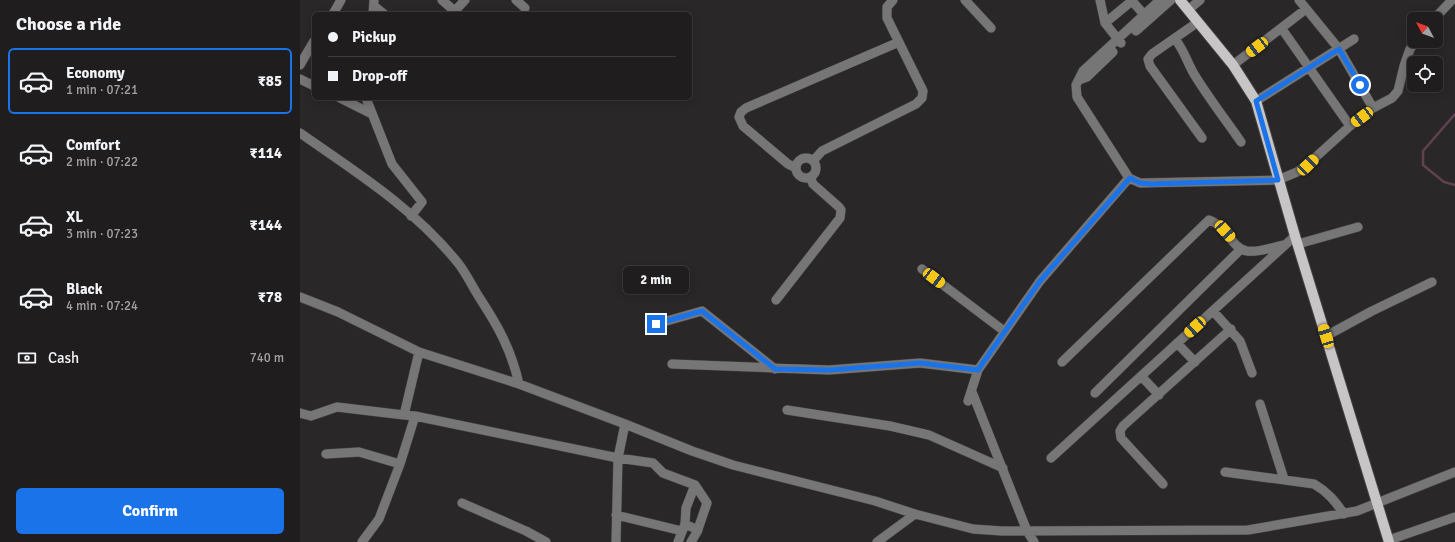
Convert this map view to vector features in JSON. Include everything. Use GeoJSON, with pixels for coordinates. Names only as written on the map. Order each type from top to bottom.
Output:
{"type":"FeatureCollection","features":[{"type":"Feature","properties":{"kind":"main road"},"geometry":{"type":"LineString","coordinates":[[1180,0],[1233,65],[1256,101],[1296,240],[1389,541]]}},
{"type":"Feature","properties":{"kind":"street"},"geometry":{"type":"LineString","coordinates":[[334,12],[341,0]]}},
{"type":"Feature","properties":{"kind":"street"},"geometry":{"type":"LineString","coordinates":[[442,0],[454,12]]}},
{"type":"Feature","properties":{"kind":"street"},"geometry":{"type":"LineString","coordinates":[[456,12],[465,0]]}},
{"type":"Feature","properties":{"kind":"street"},"geometry":{"type":"LineString","coordinates":[[516,0],[525,8]]}},
{"type":"Feature","properties":{"kind":"street"},"geometry":{"type":"LineString","coordinates":[[813,161],[822,152],[916,104],[922,98],[923,91],[886,13],[893,0]]}},
{"type":"Feature","properties":{"kind":"street"},"geometry":{"type":"LineString","coordinates":[[964,0],[991,28]]}},
{"type":"Feature","properties":{"kind":"street"},"geometry":{"type":"LineString","coordinates":[[1100,0],[1105,22],[1120,42]]}},
{"type":"Feature","properties":{"kind":"street"},"geometry":{"type":"LineString","coordinates":[[1105,22],[1132,0],[1146,17]]}},
{"type":"Feature","properties":{"kind":"street"},"geometry":{"type":"LineString","coordinates":[[1160,0],[1146,17],[1087,77],[1079,80],[1076,85],[1077,97],[1130,178],[1140,183],[1151,184],[1278,180],[1297,172],[1308,165],[1350,126],[1373,108],[1392,98],[1398,91],[1404,66],[1411,48]]}},
{"type":"Feature","properties":{"kind":"street"},"geometry":{"type":"LineString","coordinates":[[1146,17],[1171,0]]}},
{"type":"Feature","properties":{"kind":"street"},"geometry":{"type":"LineString","coordinates":[[1188,10],[1200,0]]}},
{"type":"Feature","properties":{"kind":"street"},"geometry":{"type":"LineString","coordinates":[[1299,0],[1339,49],[1373,108]]}},
{"type":"Feature","properties":{"kind":"street"},"geometry":{"type":"LineString","coordinates":[[1441,12],[1452,0]]}},
{"type":"Feature","properties":{"kind":"street"},"geometry":{"type":"LineString","coordinates":[[1233,65],[1282,29],[1306,9]]}},
{"type":"Feature","properties":{"kind":"street"},"geometry":{"type":"LineString","coordinates":[[1198,22],[1152,54],[1148,59],[1150,66],[1202,138]]}},
{"type":"Feature","properties":{"kind":"street"},"geometry":{"type":"LineString","coordinates":[[1282,29],[1350,126]]}},
{"type":"Feature","properties":{"kind":"street"},"geometry":{"type":"LineString","coordinates":[[1175,39],[1182,47],[1189,65],[1200,84],[1241,142]]}},
{"type":"Feature","properties":{"kind":"street"},"geometry":{"type":"LineString","coordinates":[[1256,101],[1354,39]]}},
{"type":"Feature","properties":{"kind":"street"},"geometry":{"type":"LineString","coordinates":[[810,177],[800,176],[796,168],[788,164],[743,126],[739,117],[741,112],[746,108],[899,42]]}},
{"type":"Feature","properties":{"kind":"street"},"geometry":{"type":"LineString","coordinates":[[300,65],[312,44]]}},
{"type":"Feature","properties":{"kind":"street"},"geometry":{"type":"LineString","coordinates":[[300,79],[312,85]]}},
{"type":"Feature","properties":{"kind":"street"},"geometry":{"type":"LineString","coordinates":[[344,100],[372,114]]}},
{"type":"Feature","properties":{"kind":"street"},"geometry":{"type":"LineString","coordinates":[[367,100],[392,164],[422,202],[411,216]]}},
{"type":"Feature","properties":{"kind":"street"},"geometry":{"type":"LineString","coordinates":[[300,133],[390,196],[411,216],[428,229],[460,265],[500,330],[515,366],[519,384]]}},
{"type":"Feature","properties":{"kind":"street"},"geometry":{"type":"LineString","coordinates":[[796,168],[801,160],[807,158],[813,161],[816,170],[810,177]]}},
{"type":"Feature","properties":{"kind":"street"},"geometry":{"type":"LineString","coordinates":[[776,300],[840,218],[841,210],[839,207],[814,184],[810,177]]}},
{"type":"Feature","properties":{"kind":"street"},"geometry":{"type":"LineString","coordinates":[[1034,542],[1027,531],[1003,468],[970,397],[978,370],[1040,281],[1130,178]]}},
{"type":"Feature","properties":{"kind":"street"},"geometry":{"type":"LineString","coordinates":[[1062,362],[1209,220],[1217,222],[1241,249],[1257,251],[1285,245],[1296,240],[1358,227]]}},
{"type":"Feature","properties":{"kind":"street"},"geometry":{"type":"LineString","coordinates":[[1050,458],[1285,245]]}},
{"type":"Feature","properties":{"kind":"street"},"geometry":{"type":"LineString","coordinates":[[1095,392],[1241,249]]}},
{"type":"Feature","properties":{"kind":"street"},"geometry":{"type":"LineString","coordinates":[[922,269],[1004,331]]}},
{"type":"Feature","properties":{"kind":"street"},"geometry":{"type":"LineString","coordinates":[[1326,336],[1372,311],[1432,282]]}},
{"type":"Feature","properties":{"kind":"street"},"geometry":{"type":"LineString","coordinates":[[300,297],[338,312],[419,352],[519,384],[692,451],[733,465],[875,501],[915,514],[973,528],[1027,531],[1228,531],[1256,528],[1357,512],[1455,472]]}},
{"type":"Feature","properties":{"kind":"street"},"geometry":{"type":"LineString","coordinates":[[656,324],[702,311],[775,369]]}},
{"type":"Feature","properties":{"kind":"street"},"geometry":{"type":"LineString","coordinates":[[1213,311],[1240,341],[1252,373]]}},
{"type":"Feature","properties":{"kind":"street"},"geometry":{"type":"LineString","coordinates":[[1163,484],[1121,438],[1120,431],[1123,426],[1231,330]]}},
{"type":"Feature","properties":{"kind":"street"},"geometry":{"type":"LineString","coordinates":[[1177,343],[1195,362]]}},
{"type":"Feature","properties":{"kind":"street"},"geometry":{"type":"LineString","coordinates":[[404,415],[419,352]]}},
{"type":"Feature","properties":{"kind":"street"},"geometry":{"type":"LineString","coordinates":[[672,364],[830,370],[920,363],[978,370]]}},
{"type":"Feature","properties":{"kind":"street"},"geometry":{"type":"LineString","coordinates":[[1142,376],[1159,395]]}},
{"type":"Feature","properties":{"kind":"street"},"geometry":{"type":"LineString","coordinates":[[1260,404],[1284,479]]}},
{"type":"Feature","properties":{"kind":"street"},"geometry":{"type":"LineString","coordinates":[[300,413],[311,416],[337,407],[415,416],[618,458],[653,463],[663,473],[695,485],[707,502],[698,530],[691,542]]}},
{"type":"Feature","properties":{"kind":"street"},"geometry":{"type":"LineString","coordinates":[[787,410],[890,426],[929,435],[1003,468]]}},
{"type":"Feature","properties":{"kind":"street"},"geometry":{"type":"LineString","coordinates":[[362,542],[380,519],[400,464],[415,416]]}},
{"type":"Feature","properties":{"kind":"street"},"geometry":{"type":"LineString","coordinates":[[616,542],[618,458],[625,424]]}},
{"type":"Feature","properties":{"kind":"street"},"geometry":{"type":"LineString","coordinates":[[326,454],[360,452],[400,464]]}},
{"type":"Feature","properties":{"kind":"street"},"geometry":{"type":"LineString","coordinates":[[1225,472],[1314,484],[1325,490],[1344,514]]}},
{"type":"Feature","properties":{"kind":"street"},"geometry":{"type":"LineString","coordinates":[[678,542],[683,528],[686,508],[695,485]]}},
{"type":"Feature","properties":{"kind":"street"},"geometry":{"type":"LineString","coordinates":[[462,503],[526,531],[546,542]]}},
{"type":"Feature","properties":{"kind":"street"},"geometry":{"type":"LineString","coordinates":[[877,542],[915,514]]}},
{"type":"Feature","properties":{"kind":"street"},"geometry":{"type":"LineString","coordinates":[[616,515],[698,530]]}},
{"type":"Feature","properties":{"kind":"street"},"geometry":{"type":"LineString","coordinates":[[1389,541],[1455,517]]}},
{"type":"Feature","properties":{"kind":"waterway"},"geometry":{"type":"LineString","coordinates":[[1455,114],[1423,151],[1423,165],[1444,182],[1455,185]]}},
{"type":"Feature","properties":{"kind":"route"},"geometry":{"type":"LineString","coordinates":[[656,324],[702,311],[775,369],[830,370],[887,364],[920,363],[978,370],[1040,281],[1130,178],[1140,183],[1151,184],[1278,180],[1271,149],[1256,101],[1339,49],[1360,85]]}}]}
